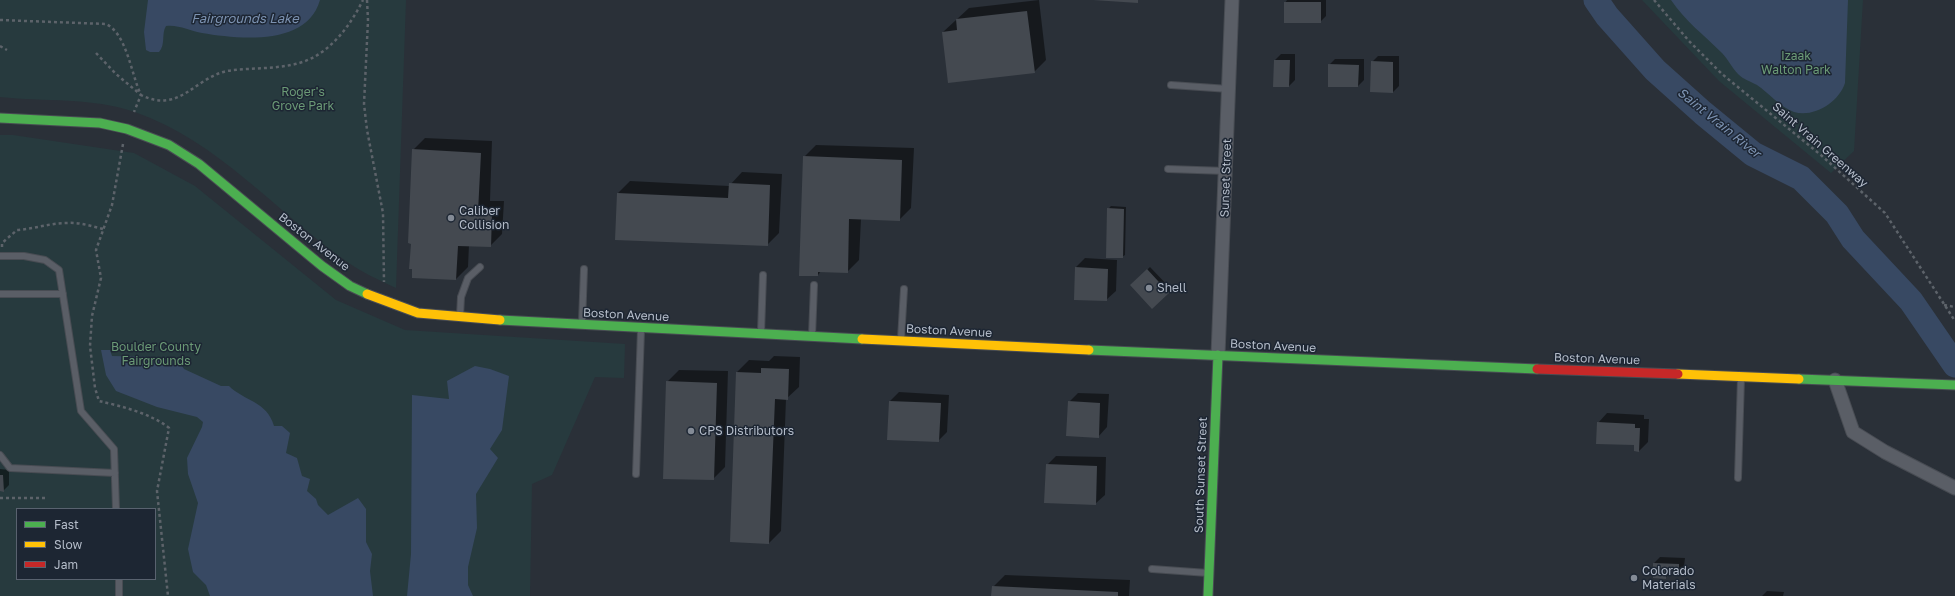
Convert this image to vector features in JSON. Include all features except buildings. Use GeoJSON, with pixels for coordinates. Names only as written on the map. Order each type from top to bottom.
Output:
{"type":"FeatureCollection","features":[{"type":"Feature","properties":{"kind":"street","name":"Sunset Street"},"geometry":{"type":"LineString","coordinates":[[1218,355],[1232,0]]}},
{"type":"Feature","properties":{"kind":"street","name":"Boston Avenue"},"geometry":{"type":"LineString","coordinates":[[0,118],[100,124],[127,129],[169,145],[199,164],[322,266],[350,286],[383,301],[418,312],[459,318],[901,341],[1955,385]]}},
{"type":"Feature","properties":{"kind":"street","name":"South Sunset Street"},"geometry":{"type":"LineString","coordinates":[[1208,596],[1218,355]]}},
{"type":"Feature","properties":{"kind":"street"},"geometry":{"type":"LineString","coordinates":[[1835,380],[1853,432],[1886,452],[1955,488]]}},
{"type":"Feature","properties":{"kind":"lane"},"geometry":{"type":"LineString","coordinates":[[1171,85],[1229,89]]}},
{"type":"Feature","properties":{"kind":"lane"},"geometry":{"type":"LineString","coordinates":[[1168,169],[1226,171]]}},
{"type":"Feature","properties":{"kind":"lane"},"geometry":{"type":"LineString","coordinates":[[0,256],[24,256],[46,260],[59,270],[81,411],[114,449],[116,508]]}},
{"type":"Feature","properties":{"kind":"lane"},"geometry":{"type":"LineString","coordinates":[[459,318],[462,297],[468,278],[480,267]]}},
{"type":"Feature","properties":{"kind":"lane"},"geometry":{"type":"LineString","coordinates":[[582,325],[584,268]]}},
{"type":"Feature","properties":{"kind":"lane"},"geometry":{"type":"LineString","coordinates":[[761,334],[763,275]]}},
{"type":"Feature","properties":{"kind":"lane"},"geometry":{"type":"LineString","coordinates":[[812,337],[814,285]]}},
{"type":"Feature","properties":{"kind":"lane"},"geometry":{"type":"LineString","coordinates":[[901,341],[904,289]]}},
{"type":"Feature","properties":{"kind":"lane"},"geometry":{"type":"LineString","coordinates":[[0,294],[63,294]]}},
{"type":"Feature","properties":{"kind":"lane"},"geometry":{"type":"LineString","coordinates":[[636,474],[641,328]]}},
{"type":"Feature","properties":{"kind":"lane"},"geometry":{"type":"LineString","coordinates":[[1738,478],[1741,377]]}},
{"type":"Feature","properties":{"kind":"lane"},"geometry":{"type":"LineString","coordinates":[[0,456],[10,468],[114,473]]}},
{"type":"Feature","properties":{"kind":"lane"},"geometry":{"type":"LineString","coordinates":[[1152,569],[1209,573]]}},
{"type":"Feature","properties":{"kind":"lane"},"geometry":{"type":"LineString","coordinates":[[118,580],[119,596]]}},
{"type":"Feature","properties":{"kind":"path"},"geometry":{"type":"LineString","coordinates":[[96,53],[116,74],[141,95],[154,99],[171,100],[182,96],[212,77],[226,72],[271,68],[304,61],[321,53],[338,39],[363,0]]}},
{"type":"Feature","properties":{"kind":"path"},"geometry":{"type":"LineString","coordinates":[[367,0],[368,20],[364,104],[367,130],[383,213],[384,282]]}},
{"type":"Feature","properties":{"kind":"path","name":"Saint Vrain Greenway"},"geometry":{"type":"LineString","coordinates":[[1654,0],[1690,41],[1722,74],[1822,156],[1885,213],[1955,321]]}},
{"type":"Feature","properties":{"kind":"path"},"geometry":{"type":"LineString","coordinates":[[0,20],[106,24],[114,28],[121,38],[134,80],[141,95],[134,112]]}},
{"type":"Feature","properties":{"kind":"path"},"geometry":{"type":"LineString","coordinates":[[0,46],[7,50]]}},
{"type":"Feature","properties":{"kind":"path"},"geometry":{"type":"LineString","coordinates":[[123,144],[112,205],[96,250],[100,278],[92,316],[90,346],[99,401],[117,405],[162,422],[169,428],[157,491],[168,596]]}},
{"type":"Feature","properties":{"kind":"path"},"geometry":{"type":"LineString","coordinates":[[0,256],[2,243],[17,230],[31,230],[65,223],[78,223],[103,230]]}},
{"type":"Feature","properties":{"kind":"path"},"geometry":{"type":"LineString","coordinates":[[1944,305],[1955,307]]}},
{"type":"Feature","properties":{"kind":"path"},"geometry":{"type":"LineString","coordinates":[[0,498],[47,498]]}},
{"type":"Feature","properties":{"kind":"green space","name":"Roger's Grove Park"},"geometry":{"type":"Polygon","coordinates":[[[0,0],[406,0],[396,288],[346,261],[220,159],[193,140],[165,125],[135,112],[102,104],[0,97],[0,0]]]}},
{"type":"Feature","properties":{"kind":"green space","name":"Izaak Walton Park"},"geometry":{"type":"Polygon","coordinates":[[[1642,0],[1863,0],[1854,151],[1831,173],[1719,81],[1642,0]]]}},
{"type":"Feature","properties":{"kind":"green space","name":"Boulder County Fairgrounds"},"geometry":{"type":"Polygon","coordinates":[[[0,135],[13,135],[134,153],[195,186],[336,300],[405,330],[625,344],[624,378],[595,377],[552,475],[532,484],[530,596],[0,596],[0,135]]]}},
{"type":"Feature","properties":{"kind":"water","name":"Fairgrounds Lake"},"geometry":{"type":"Polygon","coordinates":[[[148,0],[320,0],[313,15],[301,26],[286,33],[252,38],[234,37],[202,33],[175,26],[166,26],[161,49],[159,52],[150,52],[146,50],[144,32],[148,0]]]}},
{"type":"Feature","properties":{"kind":"water","name":"Izaak Walton Park"},"geometry":{"type":"Polygon","coordinates":[[[1671,0],[1848,0],[1845,83],[1842,90],[1832,102],[1825,107],[1810,113],[1794,112],[1789,110],[1757,85],[1738,74],[1724,55],[1676,8],[1671,0]]]}},
{"type":"Feature","properties":{"kind":"water"},"geometry":{"type":"Polygon","coordinates":[[[101,350],[110,350],[112,356],[154,357],[179,361],[184,369],[221,386],[229,386],[241,395],[261,406],[271,418],[274,426],[282,426],[290,433],[286,453],[297,458],[302,476],[310,479],[307,491],[316,499],[318,505],[328,515],[358,498],[366,509],[366,542],[372,554],[370,571],[373,596],[210,596],[206,585],[193,572],[188,549],[198,503],[188,474],[187,458],[203,422],[197,417],[157,407],[116,391],[106,375],[101,350]]]}},
{"type":"Feature","properties":{"kind":"water"},"geometry":{"type":"Polygon","coordinates":[[[475,366],[490,369],[509,376],[502,430],[490,449],[498,458],[476,494],[477,528],[468,567],[468,585],[473,596],[407,596],[411,554],[412,395],[449,399],[447,381],[475,366]]]}},
{"type":"Feature","properties":{"kind":"waterway","name":"Saint Vrain River"},"geometry":{"type":"LineString","coordinates":[[1596,0],[1607,16],[1655,70],[1703,113],[1753,154],[1801,178],[1837,214],[1853,239],[1911,301],[1955,365]]}},
{"type":"Feature","properties":{"kind":"traffic: fast"},"geometry":{"type":"LineString","coordinates":[[0,118],[100,123],[127,129],[169,145],[199,164],[322,266],[350,286],[367,294]]}},
{"type":"Feature","properties":{"kind":"traffic: fast"},"geometry":{"type":"LineString","coordinates":[[500,320],[862,339]]}},
{"type":"Feature","properties":{"kind":"traffic: fast"},"geometry":{"type":"LineString","coordinates":[[1089,350],[1537,369]]}},
{"type":"Feature","properties":{"kind":"traffic: fast"},"geometry":{"type":"LineString","coordinates":[[1208,596],[1218,355]]}},
{"type":"Feature","properties":{"kind":"traffic: fast"},"geometry":{"type":"LineString","coordinates":[[1799,379],[1955,385]]}},
{"type":"Feature","properties":{"kind":"traffic: slow"},"geometry":{"type":"LineString","coordinates":[[367,294],[418,313],[500,320]]}},
{"type":"Feature","properties":{"kind":"traffic: slow"},"geometry":{"type":"LineString","coordinates":[[862,339],[1089,350]]}},
{"type":"Feature","properties":{"kind":"traffic: slow"},"geometry":{"type":"LineString","coordinates":[[1678,374],[1799,379]]}},
{"type":"Feature","properties":{"kind":"traffic: jam"},"geometry":{"type":"LineString","coordinates":[[1537,369],[1678,374]]}},
{"type":"Feature","properties":{"kind":"place","name":"Caliber Collision"},"geometry":{"type":"Point","coordinates":[451,218]}},
{"type":"Feature","properties":{"kind":"place","name":"Shell"},"geometry":{"type":"Point","coordinates":[1149,288]}},
{"type":"Feature","properties":{"kind":"place","name":"CPS Distributors"},"geometry":{"type":"Point","coordinates":[691,431]}},
{"type":"Feature","properties":{"kind":"place","name":"Colorado Materials"},"geometry":{"type":"Point","coordinates":[1634,578]}}]}
